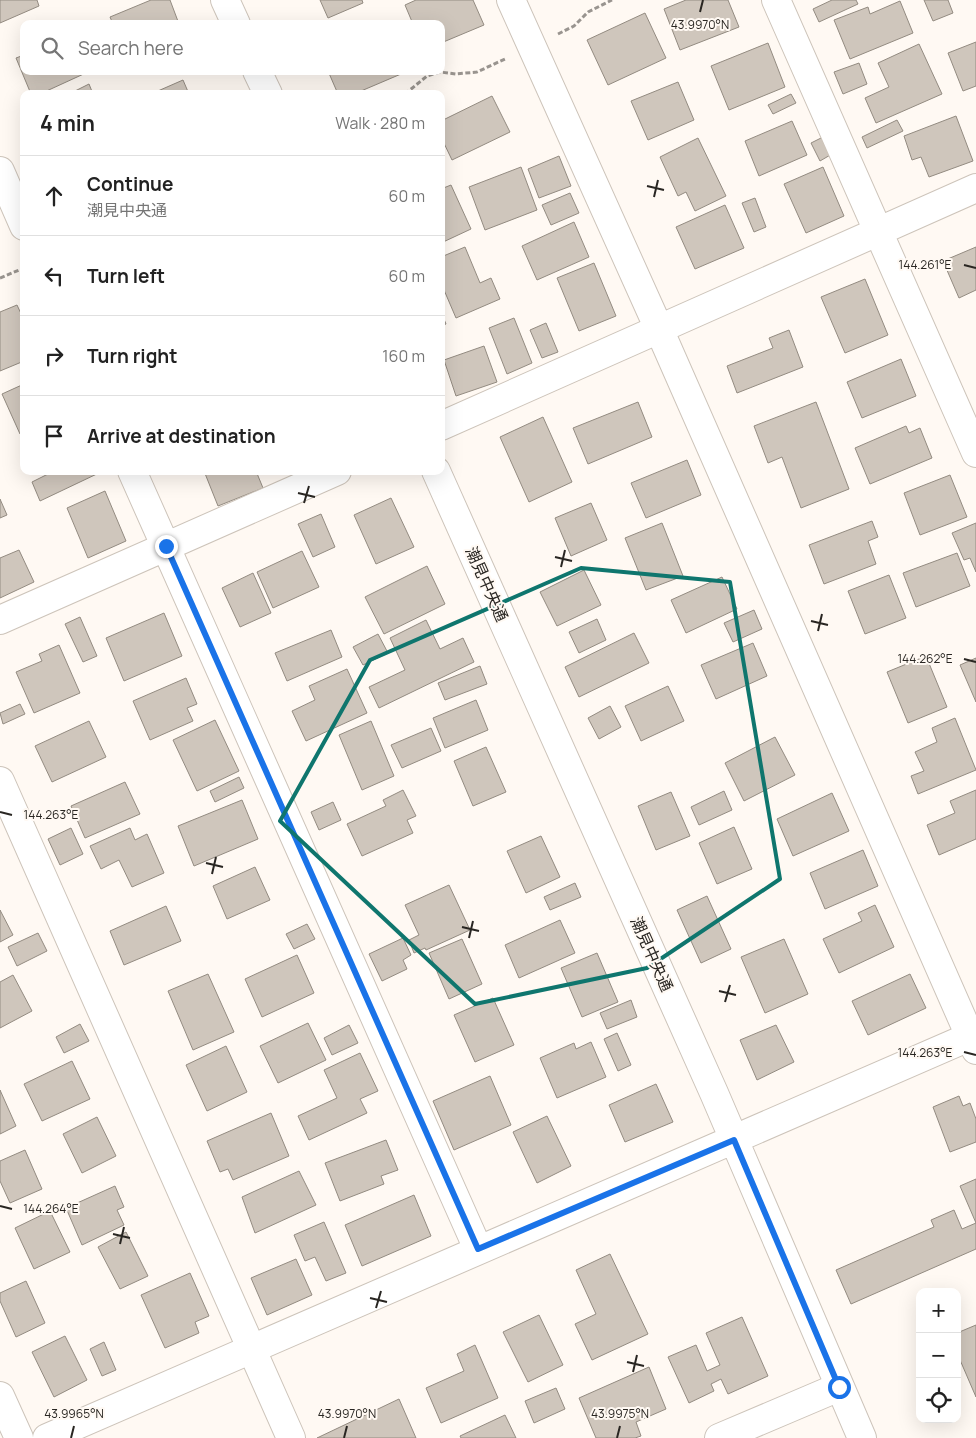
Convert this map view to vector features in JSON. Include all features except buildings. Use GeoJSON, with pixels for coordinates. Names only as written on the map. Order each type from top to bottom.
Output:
{"type":"FeatureCollection","features":[{"type":"Feature","properties":{"kind":"street"},"geometry":{"type":"LineString","coordinates":[[225,0],[234,20]]}},
{"type":"Feature","properties":{"kind":"street"},"geometry":{"type":"LineString","coordinates":[[47,1438],[478,1249],[974,1040],[511,0]]}},
{"type":"Feature","properties":{"kind":"street"},"geometry":{"type":"LineString","coordinates":[[776,0],[976,453]]}},
{"type":"Feature","properties":{"kind":"street"},"geometry":{"type":"LineString","coordinates":[[259,75],[266,90]]}},
{"type":"Feature","properties":{"kind":"street"},"geometry":{"type":"LineString","coordinates":[[0,171],[20,217]]}},
{"type":"Feature","properties":{"kind":"street"},"geometry":{"type":"LineString","coordinates":[[445,424],[976,188]]}},
{"type":"Feature","properties":{"kind":"street"},"geometry":{"type":"LineString","coordinates":[[134,475],[478,1249]]}},
{"type":"Feature","properties":{"kind":"street"},"geometry":{"type":"LineString","coordinates":[[0,620],[328,475]]}},
{"type":"Feature","properties":{"kind":"street","name":"潮見中央通"},"geometry":{"type":"LineString","coordinates":[[438,475],[734,1140],[862,1438]]}},
{"type":"Feature","properties":{"kind":"street"},"geometry":{"type":"LineString","coordinates":[[0,781],[291,1438]]}},
{"type":"Feature","properties":{"kind":"street"},"geometry":{"type":"LineString","coordinates":[[718,1438],[839,1387]]}},
{"type":"Feature","properties":{"kind":"street"},"geometry":{"type":"LineString","coordinates":[[0,1396],[19,1438]]}},
{"type":"Feature","properties":{"kind":"path"},"geometry":{"type":"LineString","coordinates":[[445,73],[456,74],[477,72],[574,26],[588,12],[612,0]]}},
{"type":"Feature","properties":{"kind":"path"},"geometry":{"type":"LineString","coordinates":[[410,90],[430,75]]}},
{"type":"Feature","properties":{"kind":"path"},"geometry":{"type":"LineString","coordinates":[[0,278],[20,270]]}},
{"type":"Feature","properties":{"kind":"highlighted area"},"geometry":{"type":"Polygon","coordinates":[[[581,568],[730,582],[780,879],[647,968],[475,1004],[280,821],[370,660],[581,568]]]}},
{"type":"Feature","properties":{"kind":"route"},"geometry":{"type":"LineString","coordinates":[[166,546],[478,1249],[734,1140],[839,1387]]}}]}
